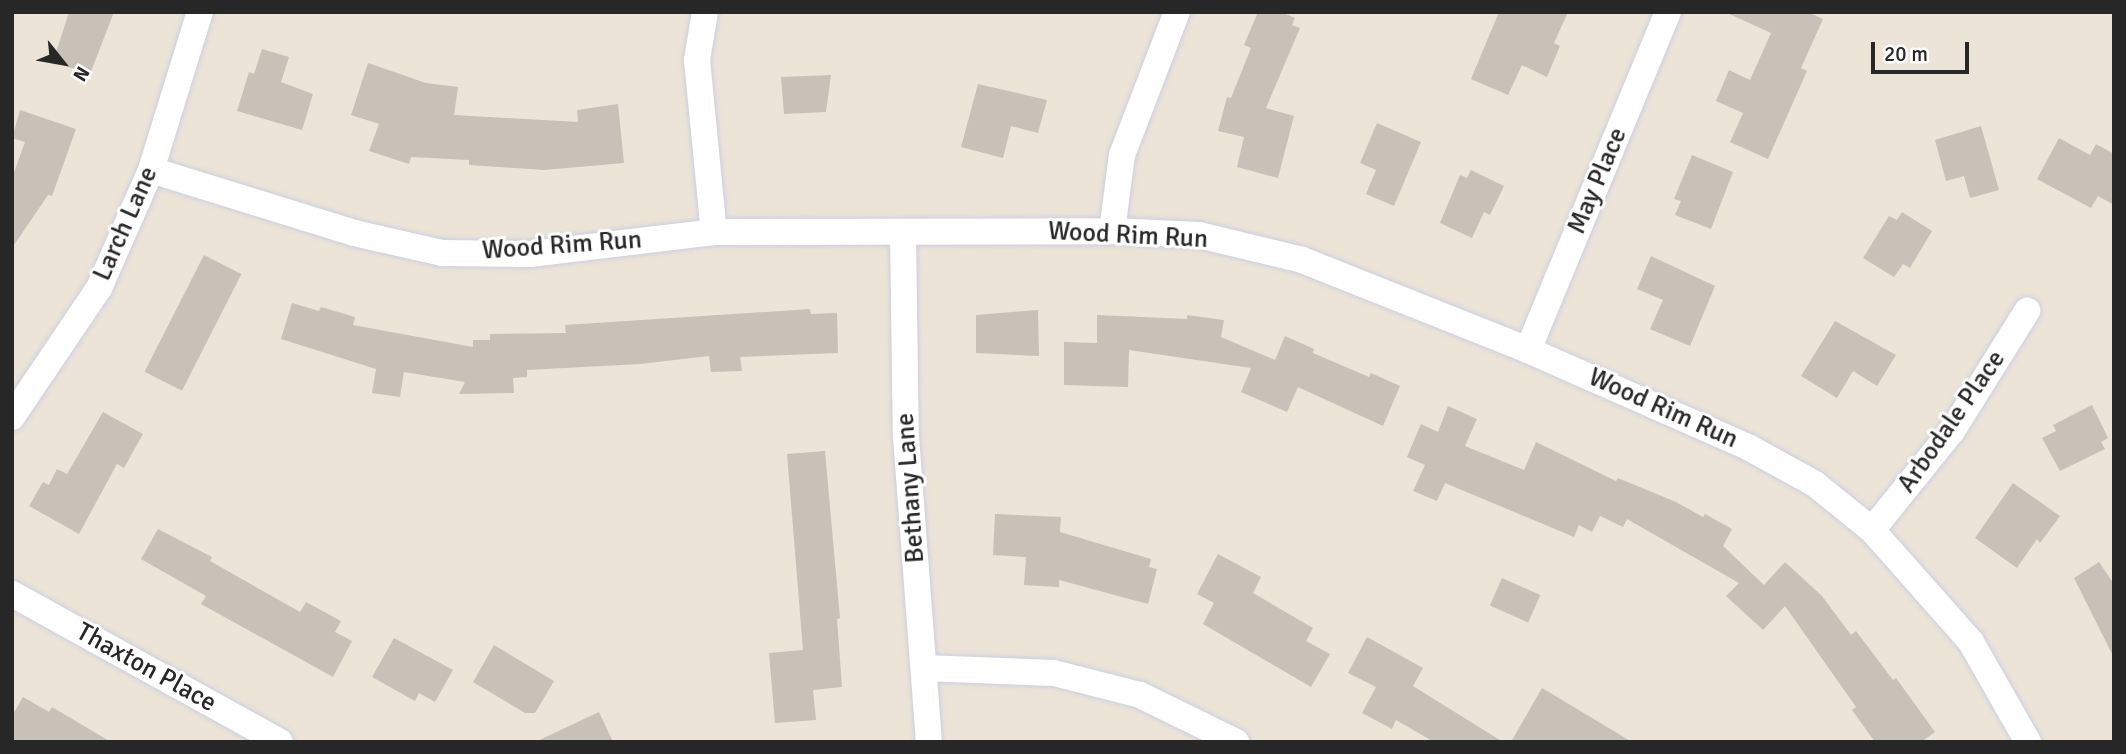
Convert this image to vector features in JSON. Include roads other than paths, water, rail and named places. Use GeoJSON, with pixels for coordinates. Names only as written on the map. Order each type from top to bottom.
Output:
{"type":"FeatureCollection","features":[{"type":"Feature","properties":{"kind":"street","name":"Larch Lane"},"geometry":{"type":"LineString","coordinates":[[12,417],[99,288],[151,170],[200,12]]}},
{"type":"Feature","properties":{"kind":"street"},"geometry":{"type":"LineString","coordinates":[[705,12],[697,60],[714,232]]}},
{"type":"Feature","properties":{"kind":"street"},"geometry":{"type":"LineString","coordinates":[[1112,231],[1122,155],[1177,12]]}},
{"type":"Feature","properties":{"kind":"street","name":"May Place"},"geometry":{"type":"LineString","coordinates":[[1528,350],[1668,12]]}},
{"type":"Feature","properties":{"kind":"street","name":"Wood Rim Run"},"geometry":{"type":"LineString","coordinates":[[151,170],[354,233],[442,253],[530,254],[714,232],[1112,231],[1199,235],[1303,260],[1528,350],[1748,447],[1815,484],[1872,530],[1971,642],[2028,742]]}},
{"type":"Feature","properties":{"kind":"street","name":"Bethany Lane"},"geometry":{"type":"LineString","coordinates":[[903,233],[906,437],[929,742]]}},
{"type":"Feature","properties":{"kind":"street","name":"Arbodale Place"},"geometry":{"type":"LineString","coordinates":[[1872,530],[1952,431],[2027,311]]}},
{"type":"Feature","properties":{"kind":"street","name":"Thaxton Place"},"geometry":{"type":"LineString","coordinates":[[12,594],[280,742]]}},
{"type":"Feature","properties":{"kind":"street"},"geometry":{"type":"LineString","coordinates":[[924,668],[1054,673],[1140,695],[1236,742]]}}]}
